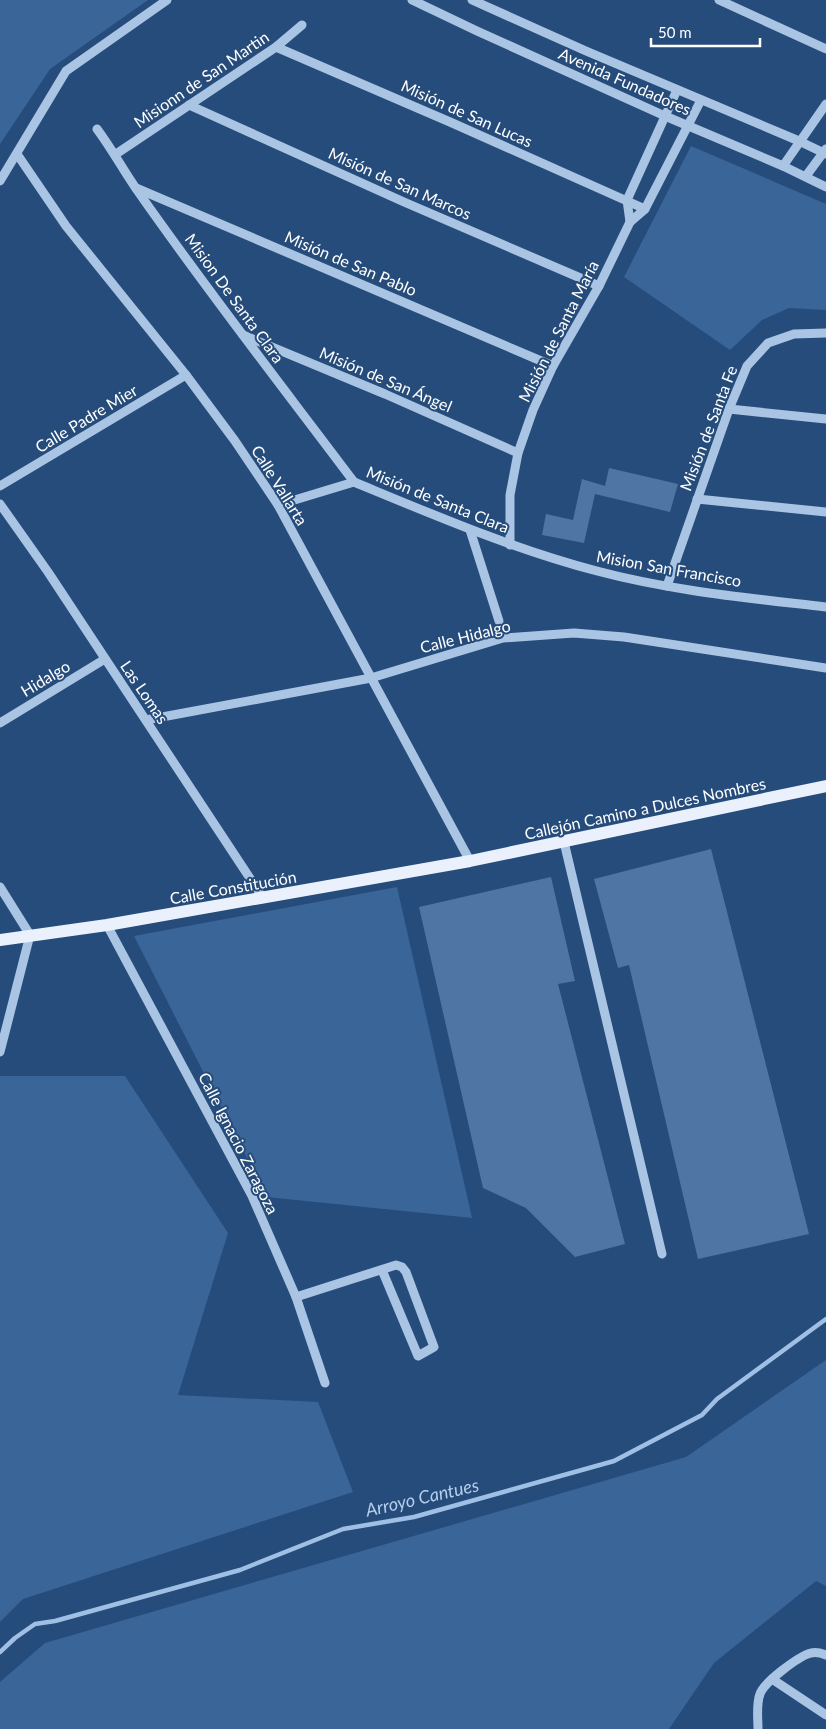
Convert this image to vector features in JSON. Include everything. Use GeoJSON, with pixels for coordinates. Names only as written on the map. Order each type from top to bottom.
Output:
{"type":"FeatureCollection","features":[{"type":"Feature","properties":{"kind":"main road","name":"Callejón Camino a Dulces Nombres"},"geometry":{"type":"LineString","coordinates":[[470,861],[826,786]]}},
{"type":"Feature","properties":{"kind":"main road","name":"Calle Constitución"},"geometry":{"type":"LineString","coordinates":[[0,940],[107,925],[470,861]]}},
{"type":"Feature","properties":{"kind":"street"},"geometry":{"type":"LineString","coordinates":[[0,181],[66,71],[167,0]]}},
{"type":"Feature","properties":{"kind":"street","name":"Avenida Fundadores"},"geometry":{"type":"LineString","coordinates":[[412,0],[665,116],[806,176],[826,187]]}},
{"type":"Feature","properties":{"kind":"street","name":"Avenida Fundadores"},"geometry":{"type":"LineString","coordinates":[[472,0],[677,90],[825,152]]}},
{"type":"Feature","properties":{"kind":"street"},"geometry":{"type":"LineString","coordinates":[[719,0],[826,50]]}},
{"type":"Feature","properties":{"kind":"street","name":"Misionn de San Martin"},"geometry":{"type":"LineString","coordinates":[[116,154],[276,47],[302,25]]}},
{"type":"Feature","properties":{"kind":"street","name":"Misión de San Lucas"},"geometry":{"type":"LineString","coordinates":[[276,47],[645,209]]}},
{"type":"Feature","properties":{"kind":"street"},"geometry":{"type":"LineString","coordinates":[[630,222],[627,200],[677,90]]}},
{"type":"Feature","properties":{"kind":"street"},"geometry":{"type":"LineString","coordinates":[[630,222],[645,209],[701,100]]}},
{"type":"Feature","properties":{"kind":"street"},"geometry":{"type":"LineString","coordinates":[[783,166],[826,104]]}},
{"type":"Feature","properties":{"kind":"street","name":"Misión de San Marcos"},"geometry":{"type":"LineString","coordinates":[[189,105],[413,206],[599,286]]}},
{"type":"Feature","properties":{"kind":"street","name":"Mision De Santa Clara"},"geometry":{"type":"LineString","coordinates":[[98,130],[116,154],[136,188],[242,334],[354,482]]}},
{"type":"Feature","properties":{"kind":"street"},"geometry":{"type":"LineString","coordinates":[[806,176],[825,152]]}},
{"type":"Feature","properties":{"kind":"street","name":"Calle Vallarta"},"geometry":{"type":"LineString","coordinates":[[17,154],[66,226],[186,376],[235,441],[278,505],[470,861]]}},
{"type":"Feature","properties":{"kind":"street","name":"Misión de San Pablo"},"geometry":{"type":"LineString","coordinates":[[136,188],[553,366]]}},
{"type":"Feature","properties":{"kind":"street","name":"Misión de Santa María"},"geometry":{"type":"LineString","coordinates":[[510,544],[510,495],[518,452],[533,410],[553,366],[599,286],[630,222]]}},
{"type":"Feature","properties":{"kind":"street","name":"Misión de Santa Fe"},"geometry":{"type":"LineString","coordinates":[[666,586],[729,409],[747,366],[768,343],[794,334],[826,333]]}},
{"type":"Feature","properties":{"kind":"street","name":"Misión de San Ángel"},"geometry":{"type":"LineString","coordinates":[[242,334],[518,452]]}},
{"type":"Feature","properties":{"kind":"street","name":"Calle Padre Mier"},"geometry":{"type":"LineString","coordinates":[[0,486],[186,376]]}},
{"type":"Feature","properties":{"kind":"street"},"geometry":{"type":"LineString","coordinates":[[729,409],[826,418]]}},
{"type":"Feature","properties":{"kind":"street"},"geometry":{"type":"LineString","coordinates":[[278,505],[354,482]]}},
{"type":"Feature","properties":{"kind":"street","name":"Misión de Santa Clara"},"geometry":{"type":"LineString","coordinates":[[354,482],[470,530],[510,544]]}},
{"type":"Feature","properties":{"kind":"street"},"geometry":{"type":"LineString","coordinates":[[697,499],[826,512]]}},
{"type":"Feature","properties":{"kind":"street","name":"Las Lomas"},"geometry":{"type":"LineString","coordinates":[[0,504],[48,572],[263,898]]}},
{"type":"Feature","properties":{"kind":"street"},"geometry":{"type":"LineString","coordinates":[[470,530],[499,621]]}},
{"type":"Feature","properties":{"kind":"street","name":"Mision San Francisco"},"geometry":{"type":"LineString","coordinates":[[510,544],[599,572],[666,586],[826,608]]}},
{"type":"Feature","properties":{"kind":"street","name":"Calle Hidalgo"},"geometry":{"type":"LineString","coordinates":[[146,720],[371,678],[502,638],[574,633],[624,637],[826,668]]}},
{"type":"Feature","properties":{"kind":"street","name":"Hidalgo"},"geometry":{"type":"LineString","coordinates":[[0,723],[105,659]]}},
{"type":"Feature","properties":{"kind":"street"},"geometry":{"type":"LineString","coordinates":[[564,842],[662,1254]]}},
{"type":"Feature","properties":{"kind":"street"},"geometry":{"type":"LineString","coordinates":[[0,887],[30,935],[0,1052]]}},
{"type":"Feature","properties":{"kind":"street","name":"Calle Ignacio Zaragoza"},"geometry":{"type":"LineString","coordinates":[[107,925],[252,1196],[296,1297],[325,1383]]}},
{"type":"Feature","properties":{"kind":"street"},"geometry":{"type":"LineString","coordinates":[[296,1297],[396,1265],[402,1267],[406,1272],[434,1347],[418,1356],[382,1270]]}},
{"type":"Feature","properties":{"kind":"street"},"geometry":{"type":"LineString","coordinates":[[758,1729],[760,1693],[772,1679],[809,1653],[816,1652],[826,1655]]}},
{"type":"Feature","properties":{"kind":"street"},"geometry":{"type":"LineString","coordinates":[[772,1679],[826,1715]]}},
{"type":"Feature","properties":{"kind":"shaded area"},"geometry":{"type":"Polygon","coordinates":[[[0,0],[148,0],[50,69],[0,144],[0,0]]]}},
{"type":"Feature","properties":{"kind":"shaded area"},"geometry":{"type":"Polygon","coordinates":[[[691,146],[826,204],[826,310],[789,308],[762,320],[730,350],[624,277],[691,146]]]}},
{"type":"Feature","properties":{"kind":"shaded area"},"geometry":{"type":"Polygon","coordinates":[[[397,887],[472,1218],[267,1197],[134,936],[397,887]]]}},
{"type":"Feature","properties":{"kind":"shaded area"},"geometry":{"type":"Polygon","coordinates":[[[0,1076],[125,1076],[228,1233],[178,1395],[318,1402],[353,1492],[23,1599],[0,1622],[0,1076]]]}},
{"type":"Feature","properties":{"kind":"shaded area"},"geometry":{"type":"Polygon","coordinates":[[[826,1360],[826,1586],[816,1581],[714,1663],[669,1729],[0,1729],[0,1682],[45,1643],[686,1457],[826,1360]]]}},
{"type":"Feature","properties":{"kind":"building"},"geometry":{"type":"Polygon","coordinates":[[[609,468],[678,484],[670,512],[595,494],[584,543],[542,535],[546,514],[573,520],[582,479],[605,486],[609,468]]]}},
{"type":"Feature","properties":{"kind":"building"},"geometry":{"type":"Polygon","coordinates":[[[711,849],[809,1234],[698,1259],[629,965],[618,968],[594,879],[711,849]]]}},
{"type":"Feature","properties":{"kind":"building"},"geometry":{"type":"Polygon","coordinates":[[[551,877],[575,981],[558,984],[625,1244],[575,1257],[526,1208],[483,1188],[419,907],[551,877]]]}},
{"type":"Feature","properties":{"kind":"waterway","name":"Arroyo Cantues"},"geometry":{"type":"LineString","coordinates":[[0,1652],[15,1638],[35,1624],[55,1621],[240,1570],[343,1529],[414,1517],[614,1461],[702,1415],[717,1399],[826,1319]]}}]}
